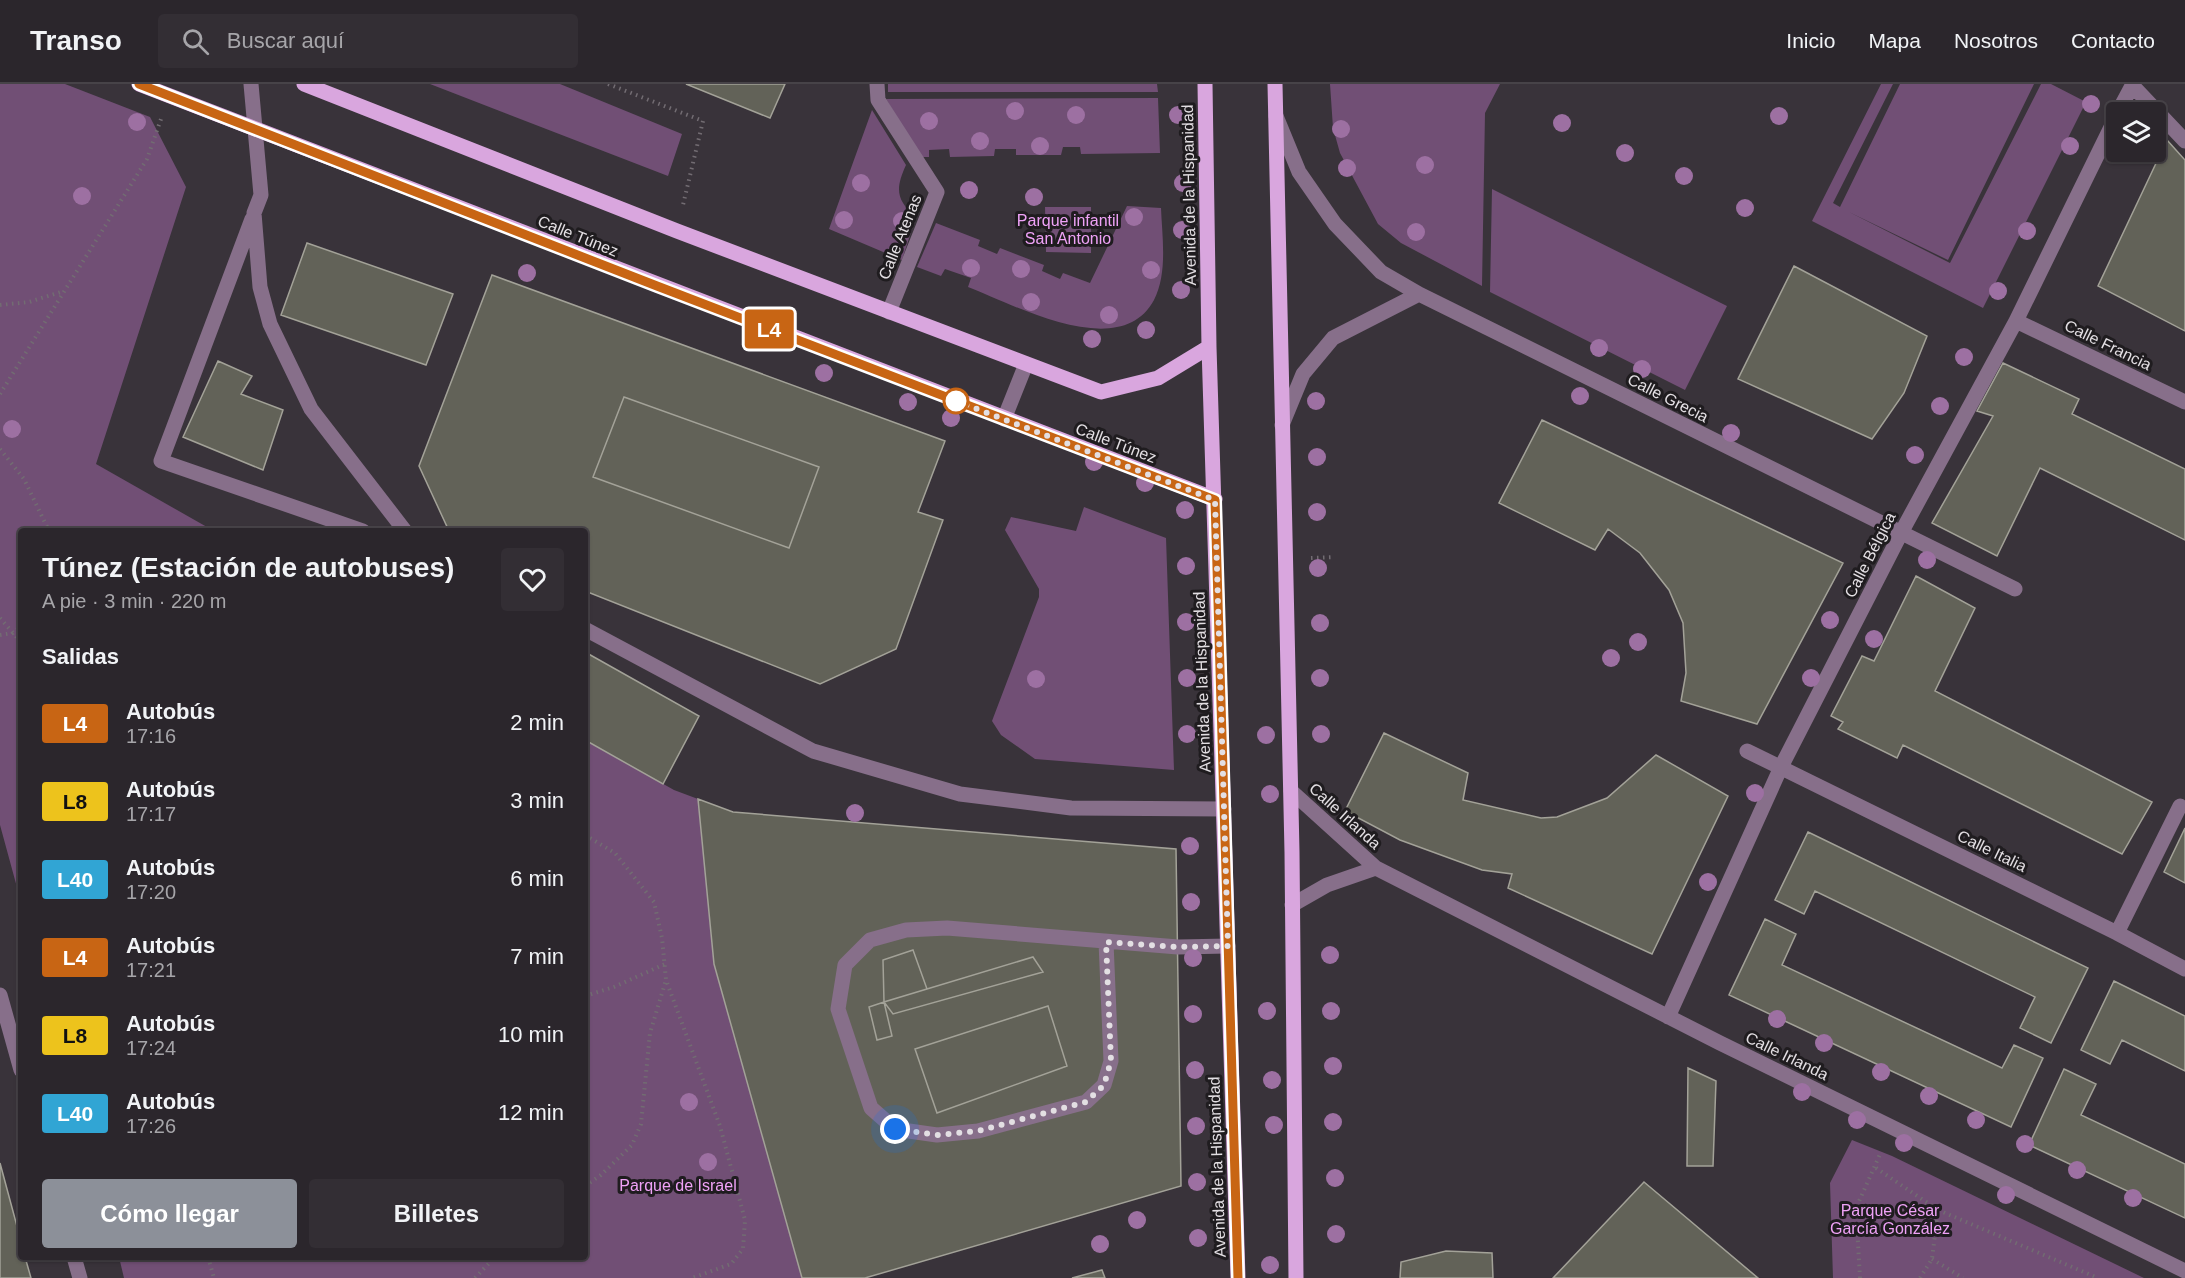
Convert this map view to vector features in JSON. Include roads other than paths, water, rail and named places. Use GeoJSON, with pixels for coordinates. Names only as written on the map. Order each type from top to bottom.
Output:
{"type":"FeatureCollection","features":[{"type":"Feature","properties":{"kind":"main road","name":"Calle Túnez"},"geometry":{"type":"LineString","coordinates":[[139,84],[1215,500]]}},
{"type":"Feature","properties":{"kind":"main road"},"geometry":{"type":"LineString","coordinates":[[304,84],[677,231],[1101,392],[1158,378],[1209,347]]}},
{"type":"Feature","properties":{"kind":"main road","name":"Avenida de la Hispanidad"},"geometry":{"type":"LineString","coordinates":[[1205,84],[1209,347],[1238,1278]]}},
{"type":"Feature","properties":{"kind":"main road"},"geometry":{"type":"LineString","coordinates":[[1275,84],[1290,791],[1296,1278]]}},
{"type":"Feature","properties":{"kind":"street"},"geometry":{"type":"LineString","coordinates":[[251,84],[261,195],[161,461],[354,528]]}},
{"type":"Feature","properties":{"kind":"street","name":"Calle Atenas"},"geometry":{"type":"LineString","coordinates":[[877,84],[878,100],[937,192],[890,312]]}},
{"type":"Feature","properties":{"kind":"street"},"geometry":{"type":"LineString","coordinates":[[2132,84],[2185,141]]}},
{"type":"Feature","properties":{"kind":"street","name":"Calle Bélgica"},"geometry":{"type":"LineString","coordinates":[[2123,102],[2132,84]]}},
{"type":"Feature","properties":{"kind":"street","name":"Calle Grecia"},"geometry":{"type":"LineString","coordinates":[[1275,113],[1299,172],[1335,224],[1381,272],[1419,294],[2015,589]]}},
{"type":"Feature","properties":{"kind":"street","name":"Calle Bélgica"},"geometry":{"type":"LineString","coordinates":[[1668,1017],[1781,767],[1901,533],[2016,321],[2106,137]]}},
{"type":"Feature","properties":{"kind":"street"},"geometry":{"type":"LineString","coordinates":[[255,213],[260,287],[270,324],[311,409],[403,528]]}},
{"type":"Feature","properties":{"kind":"street"},"geometry":{"type":"LineString","coordinates":[[1281,428],[1304,374],[1333,338],[1419,294]]}},
{"type":"Feature","properties":{"kind":"street","name":"Calle Francia"},"geometry":{"type":"LineString","coordinates":[[2016,321],[2185,402]]}},
{"type":"Feature","properties":{"kind":"street"},"geometry":{"type":"LineString","coordinates":[[1004,419],[1026,364]]}},
{"type":"Feature","properties":{"kind":"street"},"geometry":{"type":"LineString","coordinates":[[588,631],[813,751],[960,794],[1071,808],[1224,809]]}},
{"type":"Feature","properties":{"kind":"street","name":"Calle Italia"},"geometry":{"type":"LineString","coordinates":[[1747,751],[2117,933],[2185,969]]}},
{"type":"Feature","properties":{"kind":"street","name":"Calle Irlanda"},"geometry":{"type":"LineString","coordinates":[[1290,791],[1376,868],[1668,1017],[2185,1271]]}},
{"type":"Feature","properties":{"kind":"street"},"geometry":{"type":"LineString","coordinates":[[2117,933],[2180,806]]}},
{"type":"Feature","properties":{"kind":"street","name":"Calle Irlanda"},"geometry":{"type":"LineString","coordinates":[[1292,905],[1327,885],[1376,868]]}},
{"type":"Feature","properties":{"kind":"street"},"geometry":{"type":"LineString","coordinates":[[1106,942],[1111,1061],[1104,1085],[1086,1102],[978,1131],[937,1135],[895,1129],[871,1108],[838,1009],[845,965],[870,940],[906,930],[947,928],[1178,947],[1228,946]]}},
{"type":"Feature","properties":{"kind":"street"},"geometry":{"type":"LineString","coordinates":[[0,995],[5,1034],[18,1063]]}},
{"type":"Feature","properties":{"kind":"street"},"geometry":{"type":"LineString","coordinates":[[75,1260],[80,1278]]}},
{"type":"Feature","properties":{"kind":"park label","name":"Parque infantil San Antonio"},"geometry":{"type":"Point","coordinates":[1068,229]}},
{"type":"Feature","properties":{"kind":"park label","name":"Parque de Israel"},"geometry":{"type":"Point","coordinates":[678,1185]}},
{"type":"Feature","properties":{"kind":"park label","name":"Parque César García González"},"geometry":{"type":"Point","coordinates":[1890,1219]}}]}
